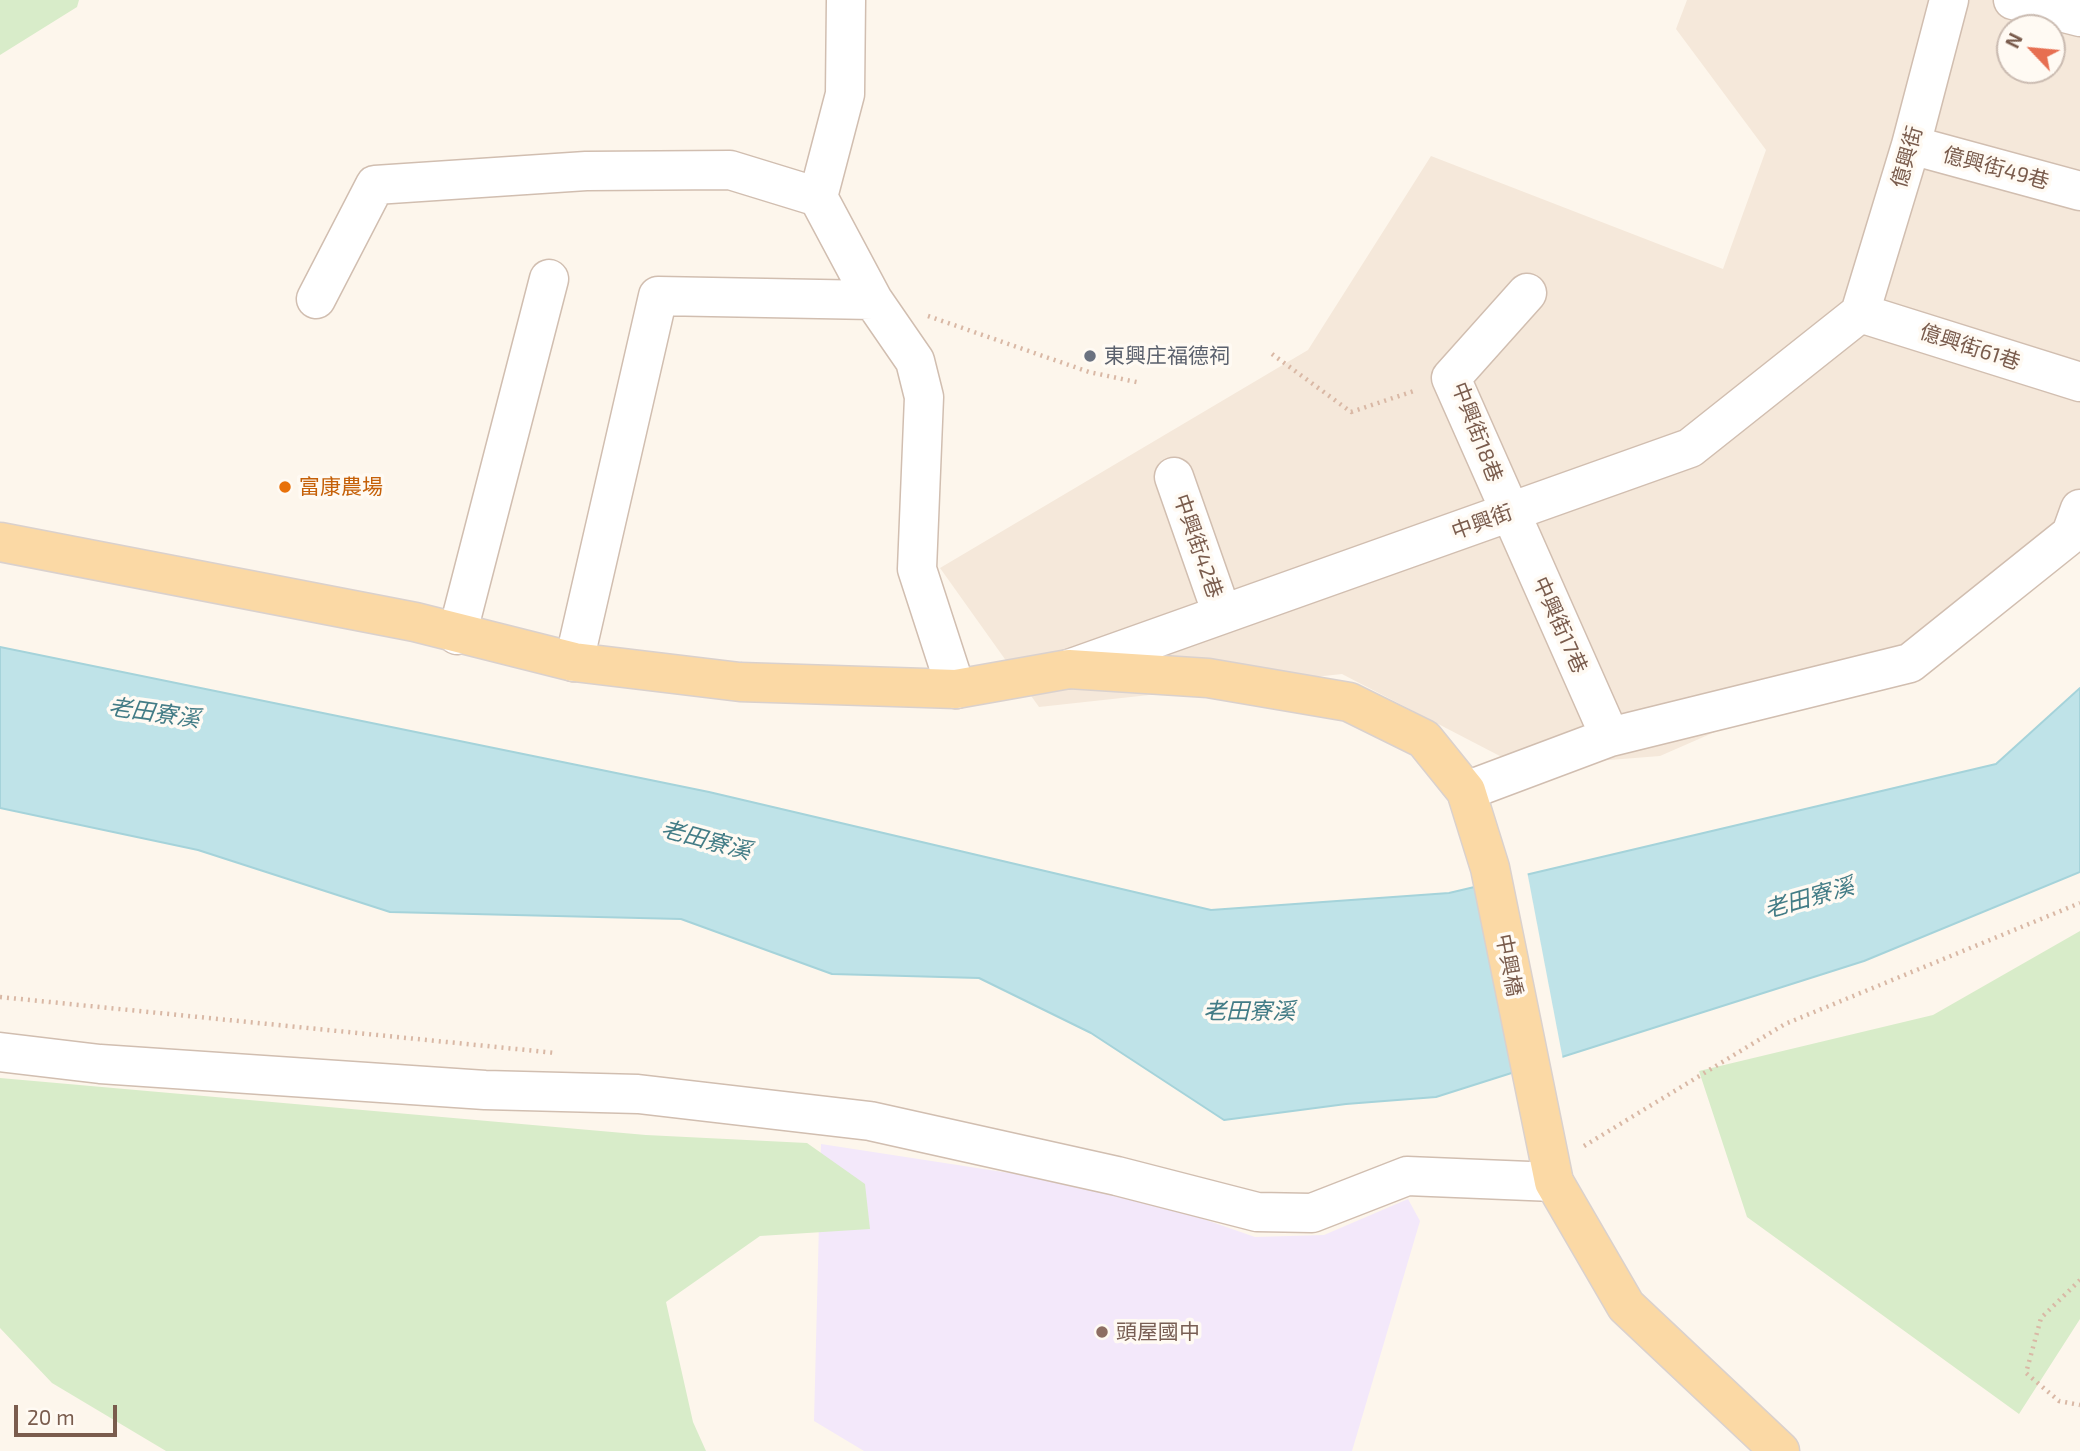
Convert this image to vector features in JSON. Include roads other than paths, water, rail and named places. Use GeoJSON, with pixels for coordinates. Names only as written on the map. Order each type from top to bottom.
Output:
{"type":"FeatureCollection","features":[{"type":"Feature","properties":{"kind":"main road"},"geometry":{"type":"LineString","coordinates":[[0,542],[415,622],[457,635],[573,662],[740,682],[956,689],[1069,669],[1208,678],[1349,702],[1424,739],[1466,791]]}},
{"type":"Feature","properties":{"kind":"main road","name":"中興橋"},"geometry":{"type":"LineString","coordinates":[[1466,791],[1490,868],[1549,1163],[1626,1306],[1775,1449]]}},
{"type":"Feature","properties":{"kind":"street"},"geometry":{"type":"LineString","coordinates":[[846,0],[845,94],[818,197],[873,300],[915,361],[923,397],[917,569],[956,689]]}},
{"type":"Feature","properties":{"kind":"street","name":"億興街"},"geometry":{"type":"LineString","coordinates":[[1860,313],[1911,145],[1949,0]]}},
{"type":"Feature","properties":{"kind":"street"},"geometry":{"type":"LineString","coordinates":[[2013,0],[2080,17]]}},
{"type":"Feature","properties":{"kind":"street","name":"億興街49巷"},"geometry":{"type":"LineString","coordinates":[[1911,145],[2080,191]]}},
{"type":"Feature","properties":{"kind":"street"},"geometry":{"type":"LineString","coordinates":[[316,299],[375,185],[586,171],[730,170],[818,197]]}},
{"type":"Feature","properties":{"kind":"street"},"geometry":{"type":"LineString","coordinates":[[457,635],[549,279]]}},
{"type":"Feature","properties":{"kind":"street","name":"中興街18巷"},"geometry":{"type":"LineString","coordinates":[[1510,512],[1451,378],[1527,293]]}},
{"type":"Feature","properties":{"kind":"street"},"geometry":{"type":"LineString","coordinates":[[573,662],[658,296],[873,300]]}},
{"type":"Feature","properties":{"kind":"street","name":"億興街61巷"},"geometry":{"type":"LineString","coordinates":[[1860,313],[2080,382]]}},
{"type":"Feature","properties":{"kind":"street","name":"中興街"},"geometry":{"type":"LineString","coordinates":[[1069,669],[1690,448],[1860,313]]}},
{"type":"Feature","properties":{"kind":"street","name":"中興街42巷"},"geometry":{"type":"LineString","coordinates":[[1174,477],[1222,614]]}},
{"type":"Feature","properties":{"kind":"street"},"geometry":{"type":"LineString","coordinates":[[1466,791],[1610,737],[1910,663],[2071,534],[2080,509]]}},
{"type":"Feature","properties":{"kind":"street","name":"中興街17巷"},"geometry":{"type":"LineString","coordinates":[[1510,512],[1610,737]]}},
{"type":"Feature","properties":{"kind":"street"},"geometry":{"type":"LineString","coordinates":[[0,1052],[100,1064],[471,1090],[638,1094],[870,1121],[1117,1176],[1257,1212],[1312,1213],[1407,1176],[1549,1163]]}},
{"type":"Feature","properties":{"kind":"water","name":"老田寮溪"},"geometry":{"type":"Polygon","coordinates":[[[0,647],[709,792],[1211,910],[1449,893],[1996,764],[2080,688],[2080,872],[1864,961],[1436,1097],[1346,1104],[1224,1120],[1091,1033],[979,978],[832,974],[681,919],[390,912],[198,850],[0,808],[0,647]]]}},
{"type":"Feature","properties":{"kind":"place","name":"東興庄福德祠"},"geometry":{"type":"Point","coordinates":[1090,356]}},
{"type":"Feature","properties":{"kind":"place","name":"富康農場"},"geometry":{"type":"Point","coordinates":[285,487]}},
{"type":"Feature","properties":{"kind":"place","name":"頭屋國中"},"geometry":{"type":"Point","coordinates":[1102,1332]}}]}
